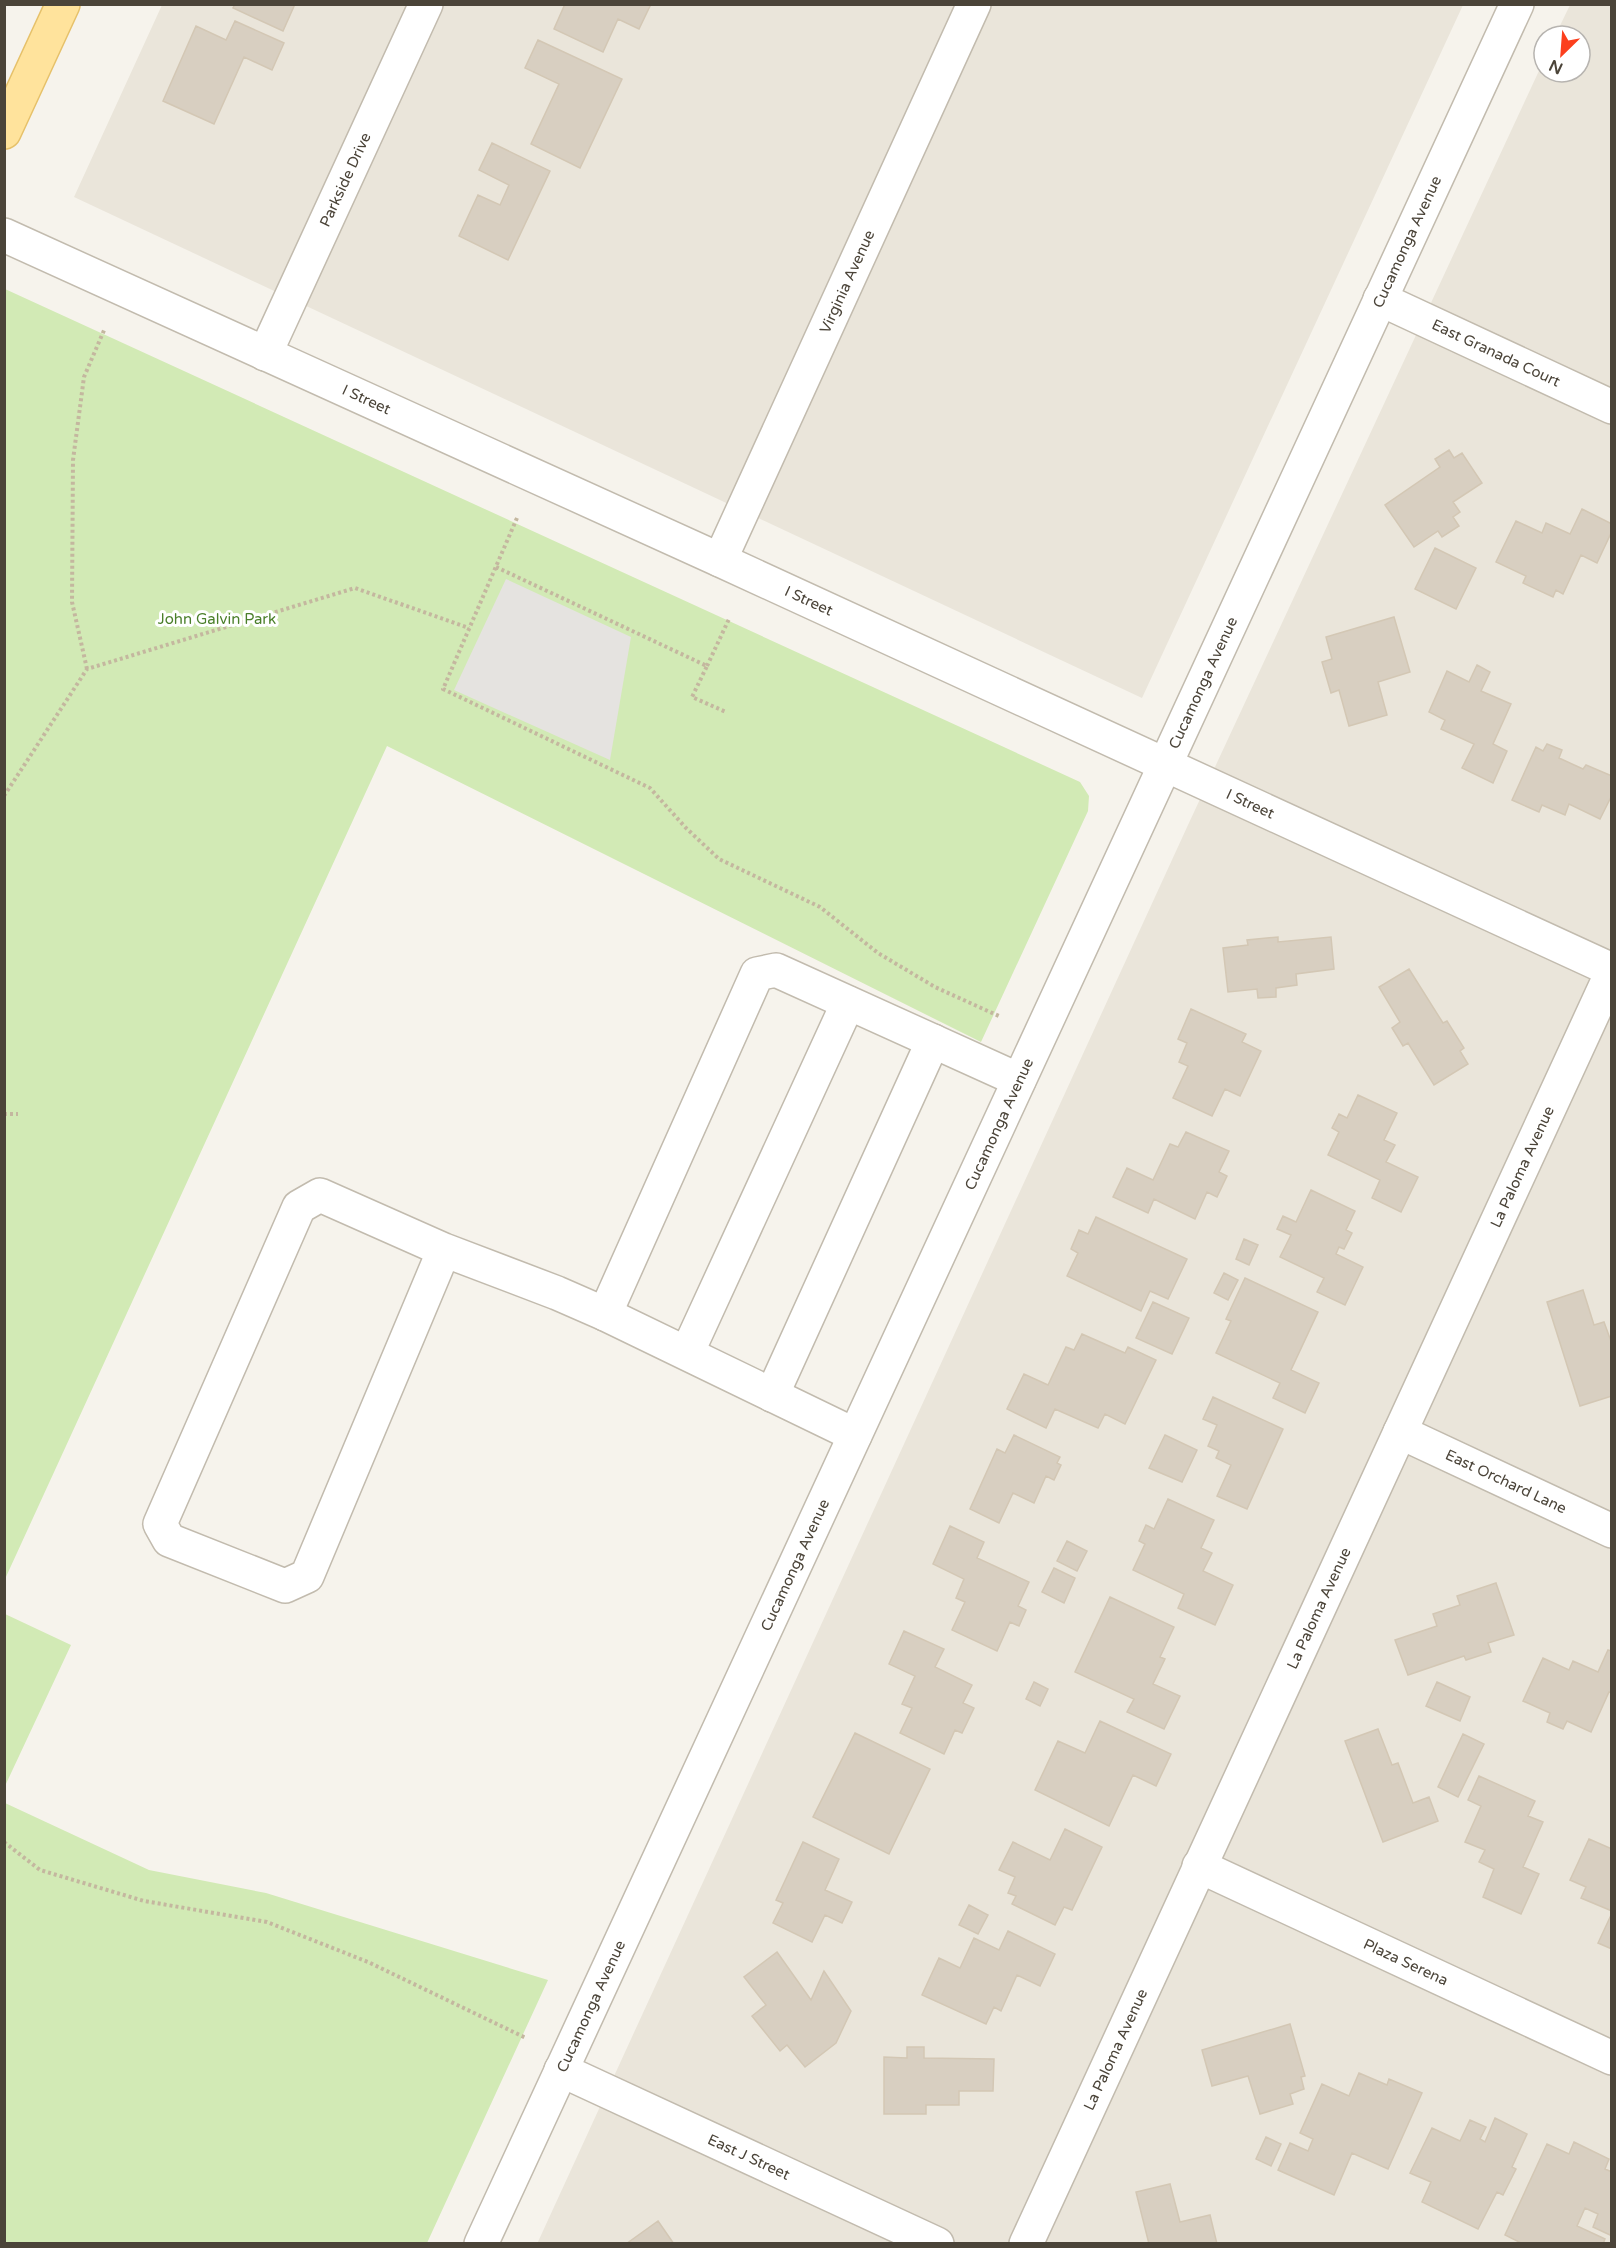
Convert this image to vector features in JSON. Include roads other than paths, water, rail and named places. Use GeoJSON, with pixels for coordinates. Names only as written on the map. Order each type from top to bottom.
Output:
{"type":"FeatureCollection","features":[{"type":"Feature","properties":{"kind":"main road"},"geometry":{"type":"LineString","coordinates":[[4,132],[63,4]]}},
{"type":"Feature","properties":{"kind":"street","name":"Parkside Drive"},"geometry":{"type":"LineString","coordinates":[[265,354],[426,4]]}},
{"type":"Feature","properties":{"kind":"street","name":"Virginia Avenue"},"geometry":{"type":"LineString","coordinates":[[720,560],[974,4]]}},
{"type":"Feature","properties":{"kind":"street","name":"Cucamonga Avenue"},"geometry":{"type":"LineString","coordinates":[[481,2244],[1517,4]]}},
{"type":"Feature","properties":{"kind":"street","name":"I Street"},"geometry":{"type":"LineString","coordinates":[[4,235],[720,560],[1611,971]]}},
{"type":"Feature","properties":{"kind":"street","name":"East Granada Court"},"geometry":{"type":"LineString","coordinates":[[1380,299],[1611,407]]}},
{"type":"Feature","properties":{"kind":"street"},"geometry":{"type":"LineString","coordinates":[[605,1314],[757,974],[776,970],[1019,1080]]}},
{"type":"Feature","properties":{"kind":"street","name":"La Paloma Avenue"},"geometry":{"type":"LineString","coordinates":[[1026,2244],[1611,971]]}},
{"type":"Feature","properties":{"kind":"street"},"geometry":{"type":"LineString","coordinates":[[687,1353],[848,1003]]}},
{"type":"Feature","properties":{"kind":"street"},"geometry":{"type":"LineString","coordinates":[[772,1395],[933,1041]]}},
{"type":"Feature","properties":{"kind":"street"},"geometry":{"type":"LineString","coordinates":[[444,1250],[307,1576],[285,1586],[169,1540],[160,1524],[299,1207],[320,1195],[444,1250],[605,1314],[855,1435]]}},
{"type":"Feature","properties":{"kind":"street","name":"East Orchard Lane"},"geometry":{"type":"LineString","coordinates":[[1400,1432],[1611,1531]]}},
{"type":"Feature","properties":{"kind":"street","name":"Plaza Serena"},"geometry":{"type":"LineString","coordinates":[[1199,1866],[1611,2058]]}},
{"type":"Feature","properties":{"kind":"street","name":"East J Street"},"geometry":{"type":"LineString","coordinates":[[561,2070],[938,2244]]}},
{"type":"Feature","properties":{"kind":"park label","name":"John Galvin Park"},"geometry":{"type":"Point","coordinates":[217,619]}}]}
